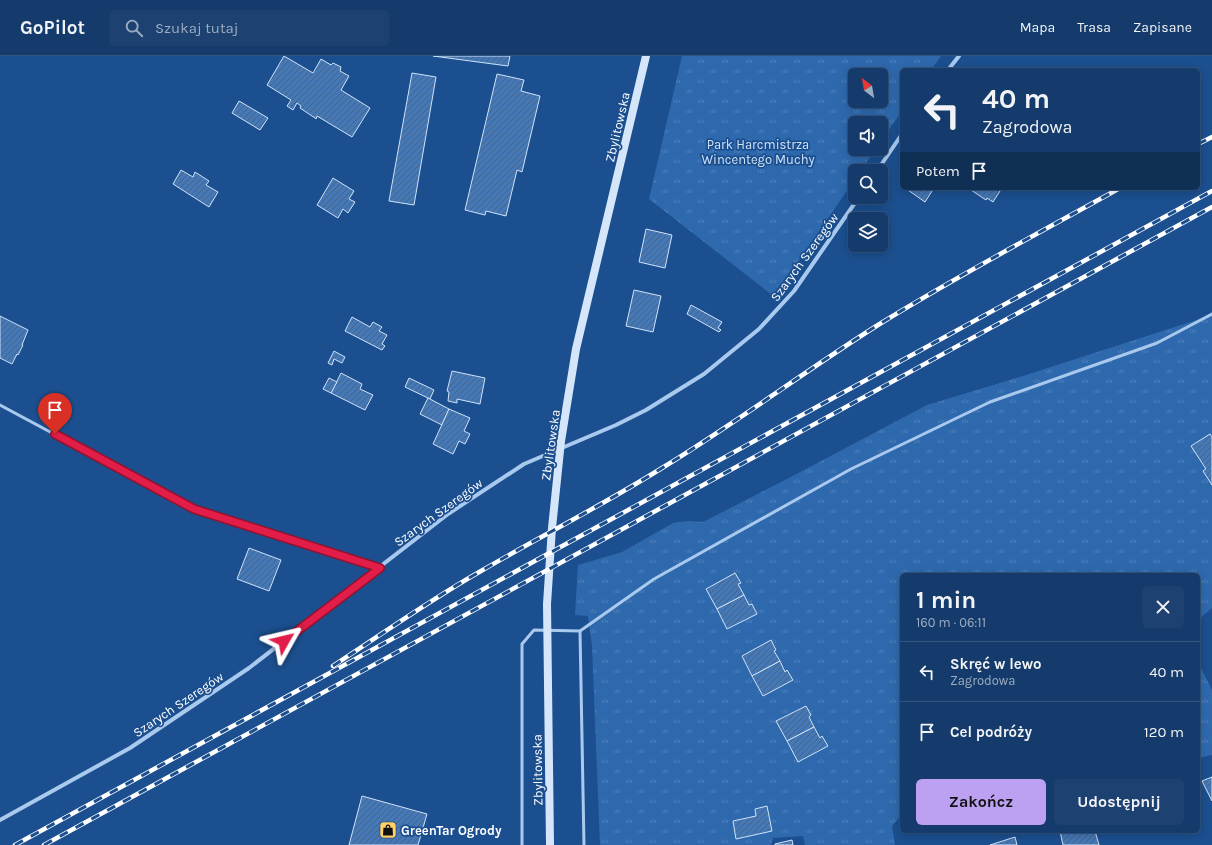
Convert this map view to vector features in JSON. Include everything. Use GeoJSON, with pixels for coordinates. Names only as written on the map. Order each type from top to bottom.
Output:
{"type":"FeatureCollection","features":[{"type":"Feature","properties":{"kind":"street","name":"Zbylitowska"},"geometry":{"type":"LineString","coordinates":[[550,845],[548,596],[552,528],[561,441],[576,349],[646,56]]}},
{"type":"Feature","properties":{"kind":"street"},"geometry":{"type":"LineString","coordinates":[[950,68],[959,56]]}},
{"type":"Feature","properties":{"kind":"street"},"geometry":{"type":"LineString","coordinates":[[882,164],[900,137]]}},
{"type":"Feature","properties":{"kind":"street","name":"Szarych Szeregów"},"geometry":{"type":"LineString","coordinates":[[0,820],[130,748],[249,668],[448,514],[524,464],[616,425],[640,413],[704,374],[760,329],[794,291],[854,204]]}},
{"type":"Feature","properties":{"kind":"lane"},"geometry":{"type":"LineString","coordinates":[[522,845],[522,644],[534,630],[580,631],[654,579],[851,469],[990,402],[1157,343],[1212,314]]}},
{"type":"Feature","properties":{"kind":"lane"},"geometry":{"type":"LineString","coordinates":[[0,405],[194,509],[380,568]]}},
{"type":"Feature","properties":{"kind":"lane"},"geometry":{"type":"LineString","coordinates":[[580,631],[584,845]]}},
{"type":"Feature","properties":{"kind":"green space","name":"Park Harcmistrza Wincentego Muchy"},"geometry":{"type":"Polygon","coordinates":[[[682,56],[941,56],[932,68],[900,68],[900,114],[888,131],[888,116],[848,116],[848,156],[871,156],[865,164],[848,164],[848,189],[793,269],[772,295],[649,199],[682,56]]]}},
{"type":"Feature","properties":{"kind":"green space"},"geometry":{"type":"Polygon","coordinates":[[[1212,315],[1212,608],[1200,618],[1200,573],[900,573],[900,816],[892,826],[895,845],[805,845],[803,836],[773,838],[771,845],[600,845],[592,646],[588,616],[575,615],[578,565],[622,552],[673,523],[688,521],[703,522],[927,405],[1026,375],[1212,315]]]}},
{"type":"Feature","properties":{"kind":"green space"},"geometry":{"type":"Polygon","coordinates":[[[1200,666],[1212,690],[1212,755],[1200,758],[1200,666]]]}},
{"type":"Feature","properties":{"kind":"building"},"geometry":{"type":"Polygon","coordinates":[[[284,56],[313,73],[321,59],[331,65],[333,63],[341,67],[340,71],[349,76],[341,90],[370,108],[352,137],[317,116],[316,119],[300,108],[301,106],[297,103],[293,110],[287,106],[291,100],[267,85],[284,56]]]}},
{"type":"Feature","properties":{"kind":"building"},"geometry":{"type":"Polygon","coordinates":[[[433,56],[510,56],[508,66],[433,56]]]}},
{"type":"Feature","properties":{"kind":"building"},"geometry":{"type":"Polygon","coordinates":[[[412,73],[436,77],[414,205],[389,201],[412,73]]]}},
{"type":"Feature","properties":{"kind":"building"},"geometry":{"type":"Polygon","coordinates":[[[497,74],[524,80],[521,91],[540,96],[522,172],[517,170],[506,216],[486,211],[485,215],[465,210],[497,74]]]}},
{"type":"Feature","properties":{"kind":"building"},"geometry":{"type":"Polygon","coordinates":[[[239,101],[268,118],[260,130],[232,113],[239,101]]]}},
{"type":"Feature","properties":{"kind":"building"},"geometry":{"type":"Polygon","coordinates":[[[181,170],[193,177],[195,172],[209,181],[206,185],[218,192],[209,207],[173,184],[181,170]]]}},
{"type":"Feature","properties":{"kind":"building"},"geometry":{"type":"Polygon","coordinates":[[[333,178],[354,191],[349,199],[355,202],[348,213],[343,209],[338,218],[317,205],[333,178]]]}},
{"type":"Feature","properties":{"kind":"building"},"geometry":{"type":"Polygon","coordinates":[[[908,190],[933,190],[925,202],[908,190]]]}},
{"type":"Feature","properties":{"kind":"building"},"geometry":{"type":"Polygon","coordinates":[[[971,190],[1000,191],[993,202],[987,198],[986,200],[971,190]]]}},
{"type":"Feature","properties":{"kind":"building"},"geometry":{"type":"Polygon","coordinates":[[[646,229],[672,235],[665,268],[639,262],[646,229]]]}},
{"type":"Feature","properties":{"kind":"building"},"geometry":{"type":"Polygon","coordinates":[[[634,290],[661,296],[653,332],[626,326],[634,290]]]}},
{"type":"Feature","properties":{"kind":"building"},"geometry":{"type":"Polygon","coordinates":[[[691,305],[722,322],[718,328],[721,330],[719,332],[687,314],[691,305]]]}},
{"type":"Feature","properties":{"kind":"building"},"geometry":{"type":"Polygon","coordinates":[[[0,316],[28,330],[23,345],[12,364],[0,358],[0,316]]]}},
{"type":"Feature","properties":{"kind":"building"},"geometry":{"type":"Polygon","coordinates":[[[352,317],[370,327],[373,322],[382,327],[379,331],[387,335],[382,344],[385,346],[382,350],[345,331],[352,317]]]}},
{"type":"Feature","properties":{"kind":"building"},"geometry":{"type":"Polygon","coordinates":[[[334,351],[345,357],[342,363],[334,359],[332,365],[328,363],[334,351]]]}},
{"type":"Feature","properties":{"kind":"building"},"geometry":{"type":"Polygon","coordinates":[[[452,371],[485,378],[480,404],[457,399],[457,403],[448,401],[449,392],[447,391],[452,371]]]}},
{"type":"Feature","properties":{"kind":"building"},"geometry":{"type":"Polygon","coordinates":[[[341,373],[362,384],[360,389],[373,395],[365,410],[331,393],[341,373]]]}},
{"type":"Feature","properties":{"kind":"building"},"geometry":{"type":"Polygon","coordinates":[[[329,378],[337,382],[331,393],[323,389],[329,378]]]}},
{"type":"Feature","properties":{"kind":"building"},"geometry":{"type":"Polygon","coordinates":[[[409,378],[434,390],[430,399],[405,387],[409,378]]]}},
{"type":"Feature","properties":{"kind":"building"},"geometry":{"type":"Polygon","coordinates":[[[428,398],[449,409],[442,425],[420,414],[428,398]]]}},
{"type":"Feature","properties":{"kind":"building"},"geometry":{"type":"Polygon","coordinates":[[[449,409],[470,418],[464,431],[470,434],[465,444],[459,441],[453,454],[433,444],[449,409]]]}},
{"type":"Feature","properties":{"kind":"building"},"geometry":{"type":"Polygon","coordinates":[[[1210,434],[1212,437],[1212,485],[1203,471],[1206,469],[1191,446],[1210,434]]]}},
{"type":"Feature","properties":{"kind":"building"},"geometry":{"type":"Polygon","coordinates":[[[249,548],[281,560],[269,591],[237,579],[249,548]]]}},
{"type":"Feature","properties":{"kind":"building"},"geometry":{"type":"Polygon","coordinates":[[[735,573],[741,583],[738,584],[744,595],[717,609],[706,589],[735,573]]]}},
{"type":"Feature","properties":{"kind":"building"},"geometry":{"type":"Polygon","coordinates":[[[744,595],[749,605],[752,604],[757,614],[727,629],[717,609],[744,595]]]}},
{"type":"Feature","properties":{"kind":"building"},"geometry":{"type":"Polygon","coordinates":[[[771,640],[776,650],[774,651],[780,661],[752,676],[742,656],[771,640]]]}},
{"type":"Feature","properties":{"kind":"building"},"geometry":{"type":"Polygon","coordinates":[[[780,661],[785,672],[787,670],[793,680],[763,696],[752,676],[780,661]]]}},
{"type":"Feature","properties":{"kind":"building"},"geometry":{"type":"Polygon","coordinates":[[[806,706],[811,715],[809,717],[814,727],[787,741],[776,721],[806,706]]]}},
{"type":"Feature","properties":{"kind":"building"},"geometry":{"type":"Polygon","coordinates":[[[814,727],[820,738],[822,736],[828,746],[798,762],[787,741],[814,727]]]}},
{"type":"Feature","properties":{"kind":"building"},"geometry":{"type":"Polygon","coordinates":[[[1212,777],[1212,801],[1202,781],[1212,777]]]}},
{"type":"Feature","properties":{"kind":"building","name":"GreenTar Ogrody"},"geometry":{"type":"Polygon","coordinates":[[[362,796],[427,814],[418,845],[349,845],[362,796]]]}},
{"type":"Feature","properties":{"kind":"building"},"geometry":{"type":"Polygon","coordinates":[[[767,806],[772,831],[736,839],[733,821],[756,816],[755,809],[767,806]]]}},
{"type":"Feature","properties":{"kind":"building"},"geometry":{"type":"Polygon","coordinates":[[[1060,833],[1096,833],[1099,845],[1063,845],[1060,833]]]}},
{"type":"Feature","properties":{"kind":"building"},"geometry":{"type":"Polygon","coordinates":[[[1015,837],[1017,845],[990,845],[1015,837]]]}},
{"type":"Feature","properties":{"kind":"building"},"geometry":{"type":"Polygon","coordinates":[[[792,840],[793,845],[775,845],[775,844],[792,840]]]}},
{"type":"Feature","properties":{"kind":"railway"},"geometry":{"type":"LineString","coordinates":[[1200,143],[1212,137]]}},
{"type":"Feature","properties":{"kind":"railway"},"geometry":{"type":"LineString","coordinates":[[333,666],[462,582],[640,482],[690,451],[878,325],[968,272],[1116,190]]}},
{"type":"Feature","properties":{"kind":"railway"},"geometry":{"type":"LineString","coordinates":[[15,845],[1212,191]]}},
{"type":"Feature","properties":{"kind":"railway"},"geometry":{"type":"LineString","coordinates":[[44,845],[1212,207]]}},
{"type":"Feature","properties":{"kind":"place","name":"GreenTar Ogrody"},"geometry":{"type":"Point","coordinates":[388,830]}},
{"type":"Feature","properties":{"kind":"route"},"geometry":{"type":"LineString","coordinates":[[55,434],[194,509],[380,568],[284,641]]}}]}
